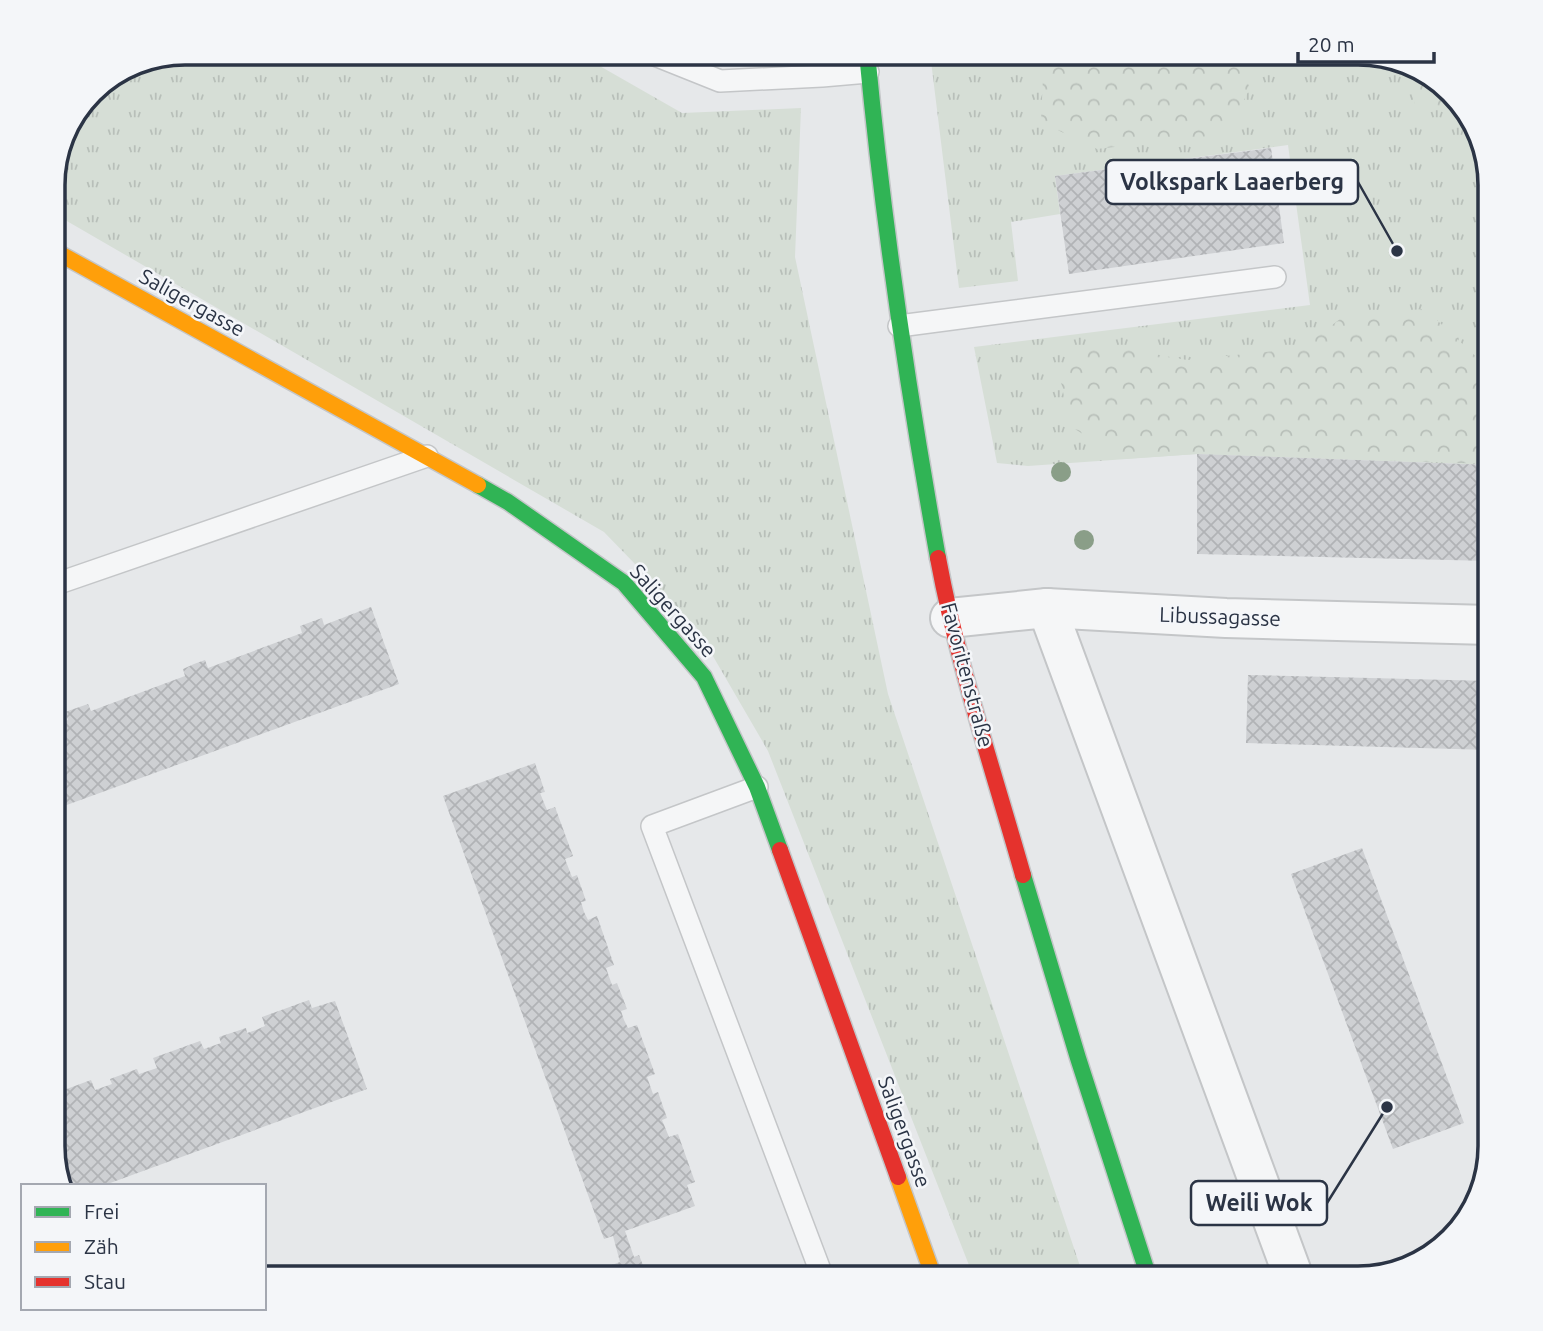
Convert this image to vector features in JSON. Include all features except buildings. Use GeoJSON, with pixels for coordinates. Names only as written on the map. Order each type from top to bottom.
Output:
{"type":"FeatureCollection","features":[{"type":"Feature","properties":{"kind":"street","name":"Favoritenstraße"},"geometry":{"type":"LineString","coordinates":[[868,65],[899,326],[950,618],[1035,917],[1145,1266]]}},
{"type":"Feature","properties":{"kind":"street","name":"Saligergasse"},"geometry":{"type":"LineString","coordinates":[[65,257],[508,502],[624,583],[704,677],[758,787],[929,1266]]}},
{"type":"Feature","properties":{"kind":"street","name":"Libussagasse"},"geometry":{"type":"LineString","coordinates":[[950,618],[1047,608],[1226,618],[1478,625]]}},
{"type":"Feature","properties":{"kind":"street"},"geometry":{"type":"LineString","coordinates":[[1047,608],[1289,1266]]}},
{"type":"Feature","properties":{"kind":"lane"},"geometry":{"type":"LineString","coordinates":[[681,65],[720,81],[822,76],[858,65]]}},
{"type":"Feature","properties":{"kind":"lane"},"geometry":{"type":"LineString","coordinates":[[899,326],[1275,277]]}},
{"type":"Feature","properties":{"kind":"lane"},"geometry":{"type":"LineString","coordinates":[[65,581],[427,456]]}},
{"type":"Feature","properties":{"kind":"lane"},"geometry":{"type":"LineString","coordinates":[[758,787],[652,826],[818,1266]]}},
{"type":"Feature","properties":{"kind":"green space"},"geometry":{"type":"Polygon","coordinates":[[[185,65],[598,65],[682,113],[801,108],[795,257],[888,694],[1080,1266],[969,1266],[768,751],[696,627],[604,532],[65,220],[65,177],[69,154],[77,132],[90,112],[118,85],[139,74],[161,67],[185,65]]]}},
{"type":"Feature","properties":{"kind":"green space"},"geometry":{"type":"Polygon","coordinates":[[[931,65],[1358,65],[1382,67],[1404,74],[1437,95],[1453,112],[1466,132],[1477,169],[1478,465],[1197,454],[1028,466],[997,463],[974,347],[1310,305],[1288,145],[1055,176],[1060,214],[1011,222],[1018,281],[959,288],[931,65]]]}},
{"type":"Feature","properties":{"kind":"green space"},"geometry":{"type":"Polygon","coordinates":[[[1043,65],[1239,65],[1250,88],[1227,134],[1097,149],[1041,122],[1043,65]]]}},
{"type":"Feature","properties":{"kind":"green space"},"geometry":{"type":"Polygon","coordinates":[[[1407,76],[1437,95],[1448,107],[1415,104],[1407,76]]]}},
{"type":"Feature","properties":{"kind":"green space"},"geometry":{"type":"Polygon","coordinates":[[[1425,309],[1478,358],[1478,464],[1197,454],[1123,459],[1070,426],[1059,372],[1088,342],[1187,360],[1302,348],[1344,316],[1425,309]]]}},
{"type":"Feature","properties":{"kind":"traffic: fast"},"geometry":{"type":"LineString","coordinates":[[868,65],[897,306],[938,558]]}},
{"type":"Feature","properties":{"kind":"traffic: fast"},"geometry":{"type":"LineString","coordinates":[[478,485],[508,502],[624,583],[704,677],[757,787],[780,850]]}},
{"type":"Feature","properties":{"kind":"traffic: fast"},"geometry":{"type":"LineString","coordinates":[[1023,875],[1145,1266]]}},
{"type":"Feature","properties":{"kind":"traffic: slow"},"geometry":{"type":"LineString","coordinates":[[65,257],[478,485]]}},
{"type":"Feature","properties":{"kind":"traffic: slow"},"geometry":{"type":"LineString","coordinates":[[898,1177],[930,1266]]}},
{"type":"Feature","properties":{"kind":"traffic: jam"},"geometry":{"type":"LineString","coordinates":[[938,558],[966,678],[1023,875]]}},
{"type":"Feature","properties":{"kind":"traffic: jam"},"geometry":{"type":"LineString","coordinates":[[780,850],[898,1177]]}},
{"type":"Feature","properties":{"kind":"place","name":"Volkspark Laaerberg"},"geometry":{"type":"Point","coordinates":[1397,251]}},
{"type":"Feature","properties":{"kind":"place","name":"Weili Wok"},"geometry":{"type":"Point","coordinates":[1387,1107]}}]}
